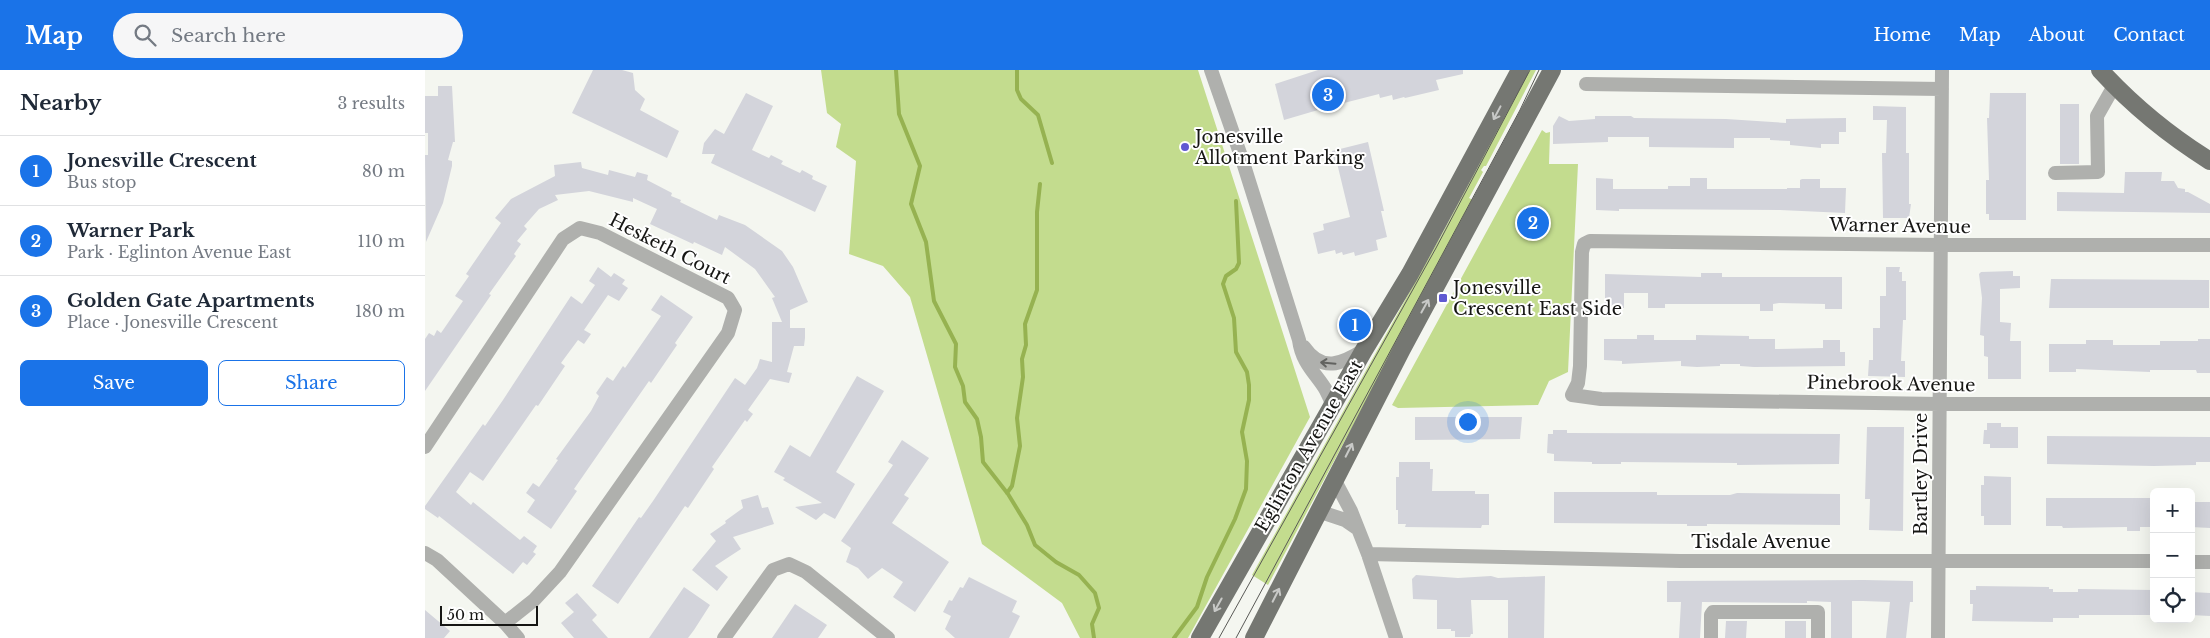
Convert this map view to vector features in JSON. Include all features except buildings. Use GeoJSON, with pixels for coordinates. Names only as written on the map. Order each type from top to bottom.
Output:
{"type":"FeatureCollection","features":[{"type":"Feature","properties":{"kind":"main road","name":"Eglinton Avenue East"},"geometry":{"type":"LineString","coordinates":[[1200,638],[1364,350],[1415,265],[1520,70]]}},
{"type":"Feature","properties":{"kind":"main road","name":"Eglinton Avenue East"},"geometry":{"type":"LineString","coordinates":[[1254,638],[1402,349],[1552,70]]}},
{"type":"Feature","properties":{"kind":"main road"},"geometry":{"type":"LineString","coordinates":[[2100,70],[2114,86],[2163,129],[2210,161]]}},
{"type":"Feature","properties":{"kind":"street"},"geometry":{"type":"LineString","coordinates":[[1211,70],[1242,159],[1299,340],[1303,359],[1312,374],[1329,394],[1332,406]]}},
{"type":"Feature","properties":{"kind":"street","name":"Bartley Drive"},"geometry":{"type":"LineString","coordinates":[[1938,638],[1942,70]]}},
{"type":"Feature","properties":{"kind":"street"},"geometry":{"type":"LineString","coordinates":[[1586,84],[1942,88]]}},
{"type":"Feature","properties":{"kind":"street"},"geometry":{"type":"LineString","coordinates":[[2055,173],[2098,172],[2097,116],[2114,86]]}},
{"type":"Feature","properties":{"kind":"street","name":"Hesketh Court"},"geometry":{"type":"LineString","coordinates":[[425,447],[563,239],[580,228],[600,232],[728,298],[735,310],[728,334],[560,572],[534,600],[505,623]]}},
{"type":"Feature","properties":{"kind":"street","name":"Warner Avenue"},"geometry":{"type":"LineString","coordinates":[[1572,395],[1578,383],[1580,366],[1582,252],[1584,244],[1590,241],[1941,245],[2210,245]]}},
{"type":"Feature","properties":{"kind":"street"},"geometry":{"type":"LineString","coordinates":[[1299,340],[1314,359],[1328,364],[1342,362],[1364,350]]}},
{"type":"Feature","properties":{"kind":"street","name":"Pinebrook Avenue"},"geometry":{"type":"LineString","coordinates":[[1572,395],[1601,399],[1939,404],[2210,404]]}},
{"type":"Feature","properties":{"kind":"street"},"geometry":{"type":"LineString","coordinates":[[1334,479],[1351,511],[1368,554],[1396,638]]}},
{"type":"Feature","properties":{"kind":"street"},"geometry":{"type":"LineString","coordinates":[[1318,511],[1345,520],[1358,529]]}},
{"type":"Feature","properties":{"kind":"street"},"geometry":{"type":"LineString","coordinates":[[425,553],[437,560],[505,623],[518,638]]}},
{"type":"Feature","properties":{"kind":"street","name":"Tisdale Avenue"},"geometry":{"type":"LineString","coordinates":[[1368,554],[1680,561],[2150,561]]}},
{"type":"Feature","properties":{"kind":"street"},"geometry":{"type":"LineString","coordinates":[[2195,562],[2210,562]]}},
{"type":"Feature","properties":{"kind":"street"},"geometry":{"type":"LineString","coordinates":[[725,638],[773,570],[789,564],[806,572],[887,638]]}},
{"type":"Feature","properties":{"kind":"street"},"geometry":{"type":"LineString","coordinates":[[1711,638],[1711,615],[1713,612],[1819,612],[1818,638]]}},
{"type":"Feature","properties":{"kind":"green space"},"geometry":{"type":"Polygon","coordinates":[[[821,70],[1198,70],[1310,417],[1188,638],[1080,638],[1062,603],[982,544],[910,297],[883,266],[849,254],[856,161],[836,147],[841,124],[827,113],[821,70]]]}},
{"type":"Feature","properties":{"kind":"green space"},"geometry":{"type":"Polygon","coordinates":[[[1529,70],[1536,70],[1486,166],[1481,170],[1483,172],[1469,198],[1473,200],[1268,585],[1252,575],[1442,234],[1529,70]]]}},
{"type":"Feature","properties":{"kind":"green space"},"geometry":{"type":"Polygon","coordinates":[[[1542,130],[1546,133],[1550,132],[1549,164],[1578,164],[1568,372],[1549,381],[1538,405],[1398,408],[1392,405],[1542,130]]]}},
{"type":"Feature","properties":{"kind":"waterway"},"geometry":{"type":"LineString","coordinates":[[896,70],[899,114],[920,166],[911,204],[926,242],[934,301],[956,344],[955,367],[963,386],[965,402],[977,419],[983,462],[1008,494],[1027,525],[1035,545],[1056,562],[1079,575],[1095,593],[1099,608],[1092,624],[1094,638]]}},
{"type":"Feature","properties":{"kind":"waterway"},"geometry":{"type":"LineString","coordinates":[[1017,70],[1017,90],[1021,99],[1038,115],[1052,163]]}},
{"type":"Feature","properties":{"kind":"waterway"},"geometry":{"type":"LineString","coordinates":[[1007,493],[1012,486],[1020,446],[1017,418],[1023,377],[1022,359],[1026,345],[1025,324],[1037,290],[1037,212],[1040,184]]}},
{"type":"Feature","properties":{"kind":"waterway"},"geometry":{"type":"LineString","coordinates":[[1174,638],[1197,607],[1207,577],[1235,519],[1246,489],[1247,461],[1242,432],[1249,400],[1249,385],[1247,372],[1236,352],[1234,318],[1223,284],[1226,276],[1236,269],[1239,263],[1236,201]]}},
{"type":"Feature","properties":{"kind":"tram line"},"geometry":{"type":"LineString","coordinates":[[1219,638],[1436,248],[1530,70]]}},
{"type":"Feature","properties":{"kind":"tram line"},"geometry":{"type":"LineString","coordinates":[[1236,638],[1520,110],[1539,70]]}},
{"type":"Feature","properties":{"kind":"place","name":"Golden Gate Apartments"},"geometry":{"type":"Point","coordinates":[1328,95]}},
{"type":"Feature","properties":{"kind":"place","name":"Jonesville Allotment Parking"},"geometry":{"type":"Point","coordinates":[1185,147]}},
{"type":"Feature","properties":{"kind":"place","name":"Warner Park"},"geometry":{"type":"Point","coordinates":[1533,223]}},
{"type":"Feature","properties":{"kind":"place","name":"Jonesville Crescent East Side"},"geometry":{"type":"Point","coordinates":[1443,298]}},
{"type":"Feature","properties":{"kind":"place","name":"Jonesville Crescent"},"geometry":{"type":"Point","coordinates":[1355,325]}}]}
